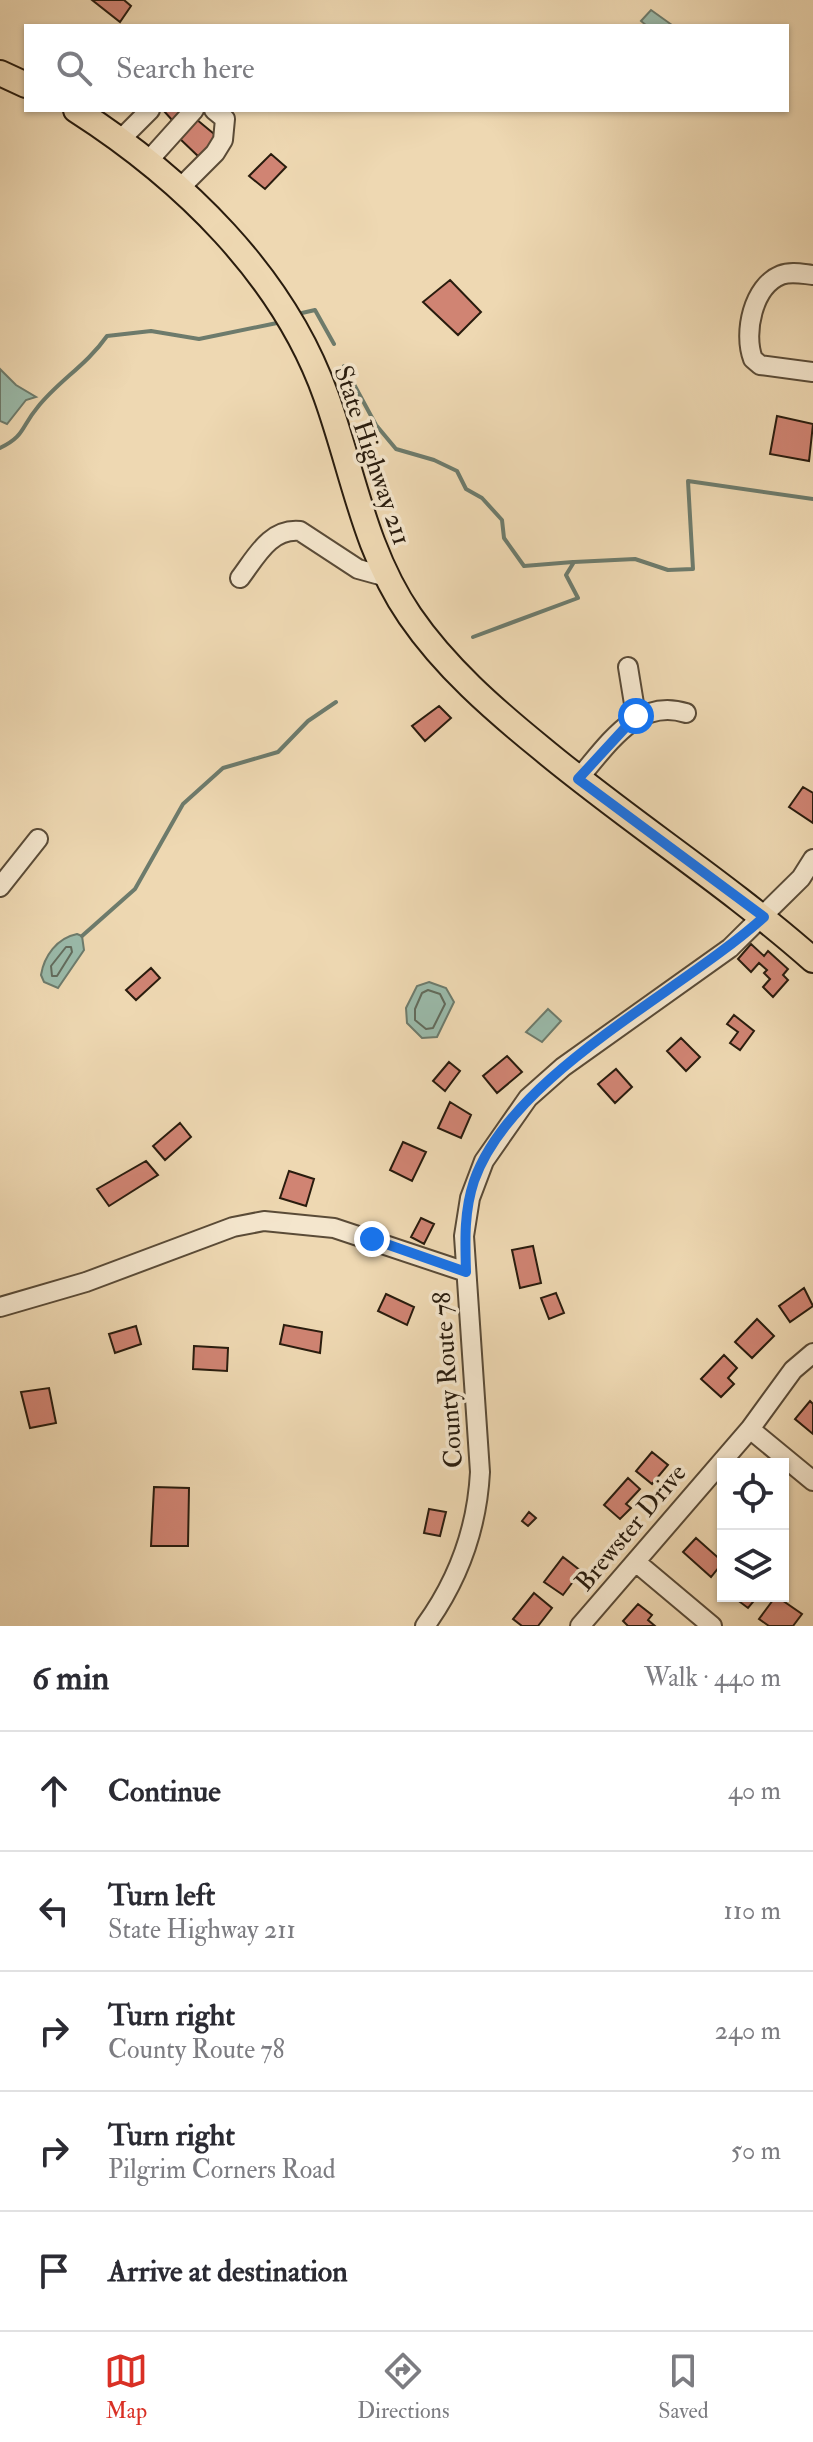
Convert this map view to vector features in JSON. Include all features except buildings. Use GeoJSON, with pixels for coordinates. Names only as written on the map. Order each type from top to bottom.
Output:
{"type":"FeatureCollection","features":[{"type":"Feature","properties":{"kind":"main road"},"geometry":{"type":"LineString","coordinates":[[0,73],[24,84]]}},
{"type":"Feature","properties":{"kind":"main road","name":"State Highway 211"},"geometry":{"type":"LineString","coordinates":[[79,112],[149,160],[231,241],[273,294],[302,339],[326,395],[367,533],[387,577],[409,615],[442,659],[506,719],[578,779],[764,917],[813,960]]}},
{"type":"Feature","properties":{"kind":"street"},"geometry":{"type":"LineString","coordinates":[[121,139],[148,112]]}},
{"type":"Feature","properties":{"kind":"street"},"geometry":{"type":"LineString","coordinates":[[149,160],[192,112]]}},
{"type":"Feature","properties":{"kind":"street"},"geometry":{"type":"LineString","coordinates":[[179,189],[223,140],[225,119],[216,112]]}},
{"type":"Feature","properties":{"kind":"street"},"geometry":{"type":"LineString","coordinates":[[813,275],[791,272],[779,275],[764,288],[754,304],[750,338],[753,359],[760,365],[813,372]]}},
{"type":"Feature","properties":{"kind":"street"},"geometry":{"type":"LineString","coordinates":[[240,578],[272,537],[290,530],[300,531],[358,569],[387,577]]}},
{"type":"Feature","properties":{"kind":"street"},"geometry":{"type":"LineString","coordinates":[[628,667],[636,716]]}},
{"type":"Feature","properties":{"kind":"street"},"geometry":{"type":"LineString","coordinates":[[578,779],[636,716],[674,709],[686,713]]}},
{"type":"Feature","properties":{"kind":"street"},"geometry":{"type":"LineString","coordinates":[[0,887],[38,839]]}},
{"type":"Feature","properties":{"kind":"street","name":"County Route 78"},"geometry":{"type":"LineString","coordinates":[[425,1626],[460,1570],[478,1509],[480,1472],[466,1272],[466,1212],[475,1179],[504,1129],[528,1098],[563,1067],[730,948],[801,878],[813,859]]}},
{"type":"Feature","properties":{"kind":"street"},"geometry":{"type":"LineString","coordinates":[[0,1307],[86,1282],[233,1227],[264,1221],[334,1228],[466,1272]]}},
{"type":"Feature","properties":{"kind":"street","name":"Brewster Drive"},"geometry":{"type":"LineString","coordinates":[[580,1626],[750,1429],[793,1370],[813,1353]]}},
{"type":"Feature","properties":{"kind":"street"},"geometry":{"type":"LineString","coordinates":[[750,1429],[813,1481]]}},
{"type":"Feature","properties":{"kind":"street"},"geometry":{"type":"LineString","coordinates":[[637,1563],[712,1626]]}},
{"type":"Feature","properties":{"kind":"water"},"geometry":{"type":"Polygon","coordinates":[[[651,10],[671,24],[645,24],[641,21],[651,10]]]}},
{"type":"Feature","properties":{"kind":"water"},"geometry":{"type":"Polygon","coordinates":[[[0,369],[16,385],[36,397],[26,400],[7,424],[0,421],[0,369]]]}},
{"type":"Feature","properties":{"kind":"water"},"geometry":{"type":"Polygon","coordinates":[[[77,934],[82,936],[84,950],[58,988],[44,982],[41,975],[48,955],[63,939],[77,934]]]}},
{"type":"Feature","properties":{"kind":"water"},"geometry":{"type":"Polygon","coordinates":[[[429,982],[446,988],[454,1002],[437,1037],[422,1038],[407,1023],[406,1008],[417,986],[429,982]]]}},
{"type":"Feature","properties":{"kind":"water"},"geometry":{"type":"Polygon","coordinates":[[[548,1009],[561,1021],[542,1042],[526,1032],[548,1009]]]}},
{"type":"Feature","properties":{"kind":"waterway"},"geometry":{"type":"LineString","coordinates":[[302,313],[315,310],[334,344]]}},
{"type":"Feature","properties":{"kind":"waterway"},"geometry":{"type":"LineString","coordinates":[[0,448],[18,435],[45,398],[107,336],[151,331],[199,339],[277,323]]}},
{"type":"Feature","properties":{"kind":"waterway"},"geometry":{"type":"LineString","coordinates":[[344,366],[376,425],[396,449],[434,460],[457,471],[466,489],[482,498],[502,520],[504,538],[524,566],[573,562]]}},
{"type":"Feature","properties":{"kind":"waterway"},"geometry":{"type":"LineString","coordinates":[[473,637],[578,598],[566,575],[574,562],[635,559],[668,570],[693,569],[688,481],[813,499]]}},
{"type":"Feature","properties":{"kind":"waterway"},"geometry":{"type":"LineString","coordinates":[[82,936],[135,889],[183,804],[223,768],[278,752],[308,721],[336,702]]}},
{"type":"Feature","properties":{"kind":"route"},"geometry":{"type":"LineString","coordinates":[[372,1239],[466,1272],[466,1212],[475,1179],[504,1129],[528,1098],[563,1067],[730,948],[764,917],[578,779],[636,716]]}}]}
